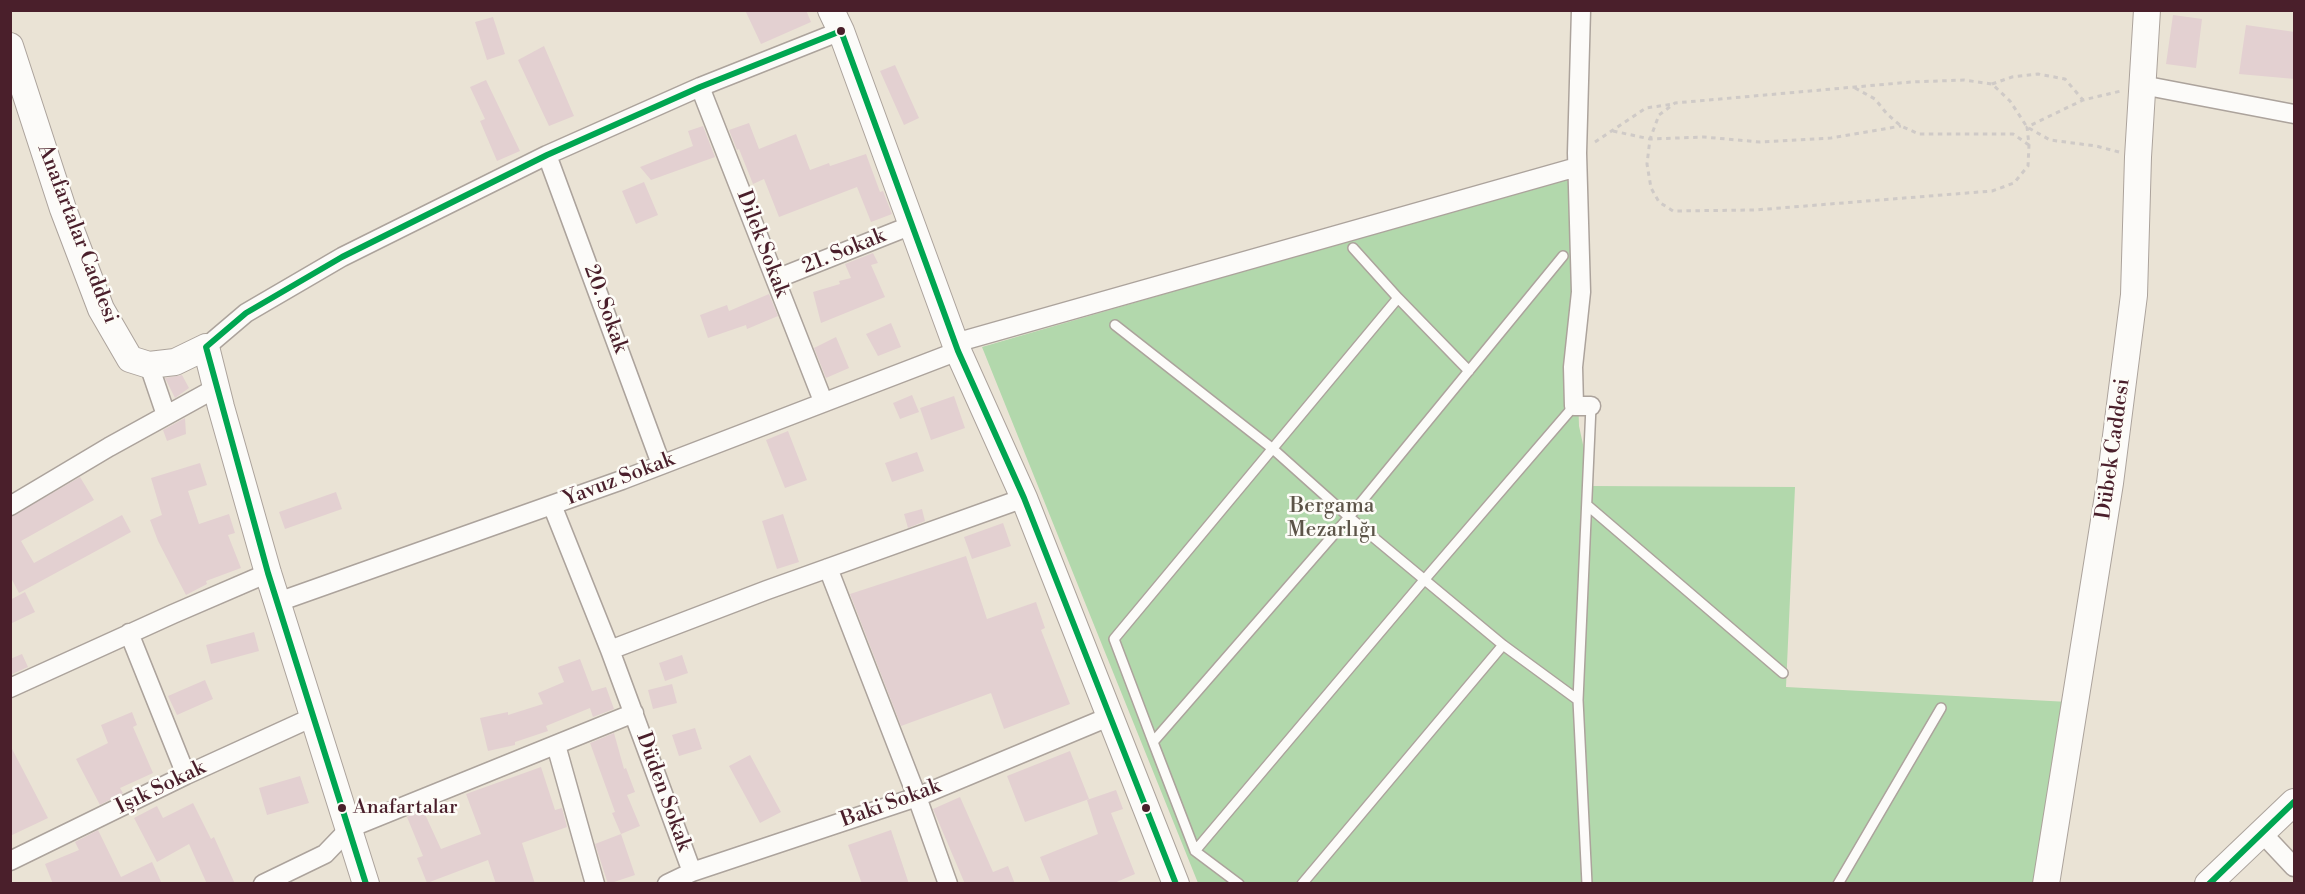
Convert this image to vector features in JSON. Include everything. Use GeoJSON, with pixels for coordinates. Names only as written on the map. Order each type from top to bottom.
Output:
{"type":"FeatureCollection","features":[{"type":"Feature","properties":{"kind":"street"},"geometry":{"type":"LineString","coordinates":[[1581,10],[1577,160],[1581,292],[1573,367],[1583,406]]}},
{"type":"Feature","properties":{"kind":"street","name":"Dübek Caddesi"},"geometry":{"type":"LineString","coordinates":[[2046,884],[2110,483],[2134,295],[2138,157],[2147,10]]}},
{"type":"Feature","properties":{"kind":"street"},"geometry":{"type":"LineString","coordinates":[[166,415],[149,365],[175,363],[206,346],[246,313],[342,257],[547,155],[700,87],[836,20],[957,347],[1024,498],[1176,884]]}},
{"type":"Feature","properties":{"kind":"street","name":"Anafartalar Caddesi"},"geometry":{"type":"LineString","coordinates":[[10,46],[63,209],[101,309],[130,359],[149,365]]}},
{"type":"Feature","properties":{"kind":"street"},"geometry":{"type":"LineString","coordinates":[[2142,85],[2295,114]]}},
{"type":"Feature","properties":{"kind":"street","name":"Dilek Sokak"},"geometry":{"type":"LineString","coordinates":[[700,87],[823,401]]}},
{"type":"Feature","properties":{"kind":"street","name":"20. Sokak"},"geometry":{"type":"LineString","coordinates":[[547,155],[661,464]]}},
{"type":"Feature","properties":{"kind":"street","name":"Yavuz Sokak"},"geometry":{"type":"LineString","coordinates":[[278,602],[552,505],[957,347],[1577,160]]}},
{"type":"Feature","properties":{"kind":"street","name":"21. Sokak"},"geometry":{"type":"LineString","coordinates":[[776,279],[912,225]]}},
{"type":"Feature","properties":{"kind":"street"},"geometry":{"type":"LineString","coordinates":[[206,346],[268,573],[366,884]]}},
{"type":"Feature","properties":{"kind":"street"},"geometry":{"type":"LineString","coordinates":[[10,506],[216,388]]}},
{"type":"Feature","properties":{"kind":"street"},"geometry":{"type":"LineString","coordinates":[[610,650],[828,568],[1024,498]]}},
{"type":"Feature","properties":{"kind":"street"},"geometry":{"type":"LineString","coordinates":[[263,884],[325,854],[350,828],[634,713],[552,505]]}},
{"type":"Feature","properties":{"kind":"street"},"geometry":{"type":"LineString","coordinates":[[828,568],[917,797],[948,884]]}},
{"type":"Feature","properties":{"kind":"street"},"geometry":{"type":"LineString","coordinates":[[10,688],[268,573]]}},
{"type":"Feature","properties":{"kind":"street"},"geometry":{"type":"LineString","coordinates":[[129,633],[186,775]]}},
{"type":"Feature","properties":{"kind":"street","name":"Düden Sokak"},"geometry":{"type":"LineString","coordinates":[[634,713],[692,872]]}},
{"type":"Feature","properties":{"kind":"street","name":"Baki Sokak"},"geometry":{"type":"LineString","coordinates":[[667,884],[692,872],[917,797],[1111,716]]}},
{"type":"Feature","properties":{"kind":"street","name":"Işık Sokak"},"geometry":{"type":"LineString","coordinates":[[10,861],[186,775],[313,717]]}},
{"type":"Feature","properties":{"kind":"street"},"geometry":{"type":"LineString","coordinates":[[556,745],[595,884]]}},
{"type":"Feature","properties":{"kind":"street"},"geometry":{"type":"LineString","coordinates":[[2208,884],[2295,802]]}},
{"type":"Feature","properties":{"kind":"street"},"geometry":{"type":"LineString","coordinates":[[2263,834],[2295,867]]}},
{"type":"Feature","properties":{"kind":"lane"},"geometry":{"type":"LineString","coordinates":[[1353,248],[1469,371]]}},
{"type":"Feature","properties":{"kind":"lane"},"geometry":{"type":"LineString","coordinates":[[1153,742],[1348,517],[1563,256]]}},
{"type":"Feature","properties":{"kind":"lane"},"geometry":{"type":"LineString","coordinates":[[1239,884],[1195,851],[1114,639],[1398,298]]}},
{"type":"Feature","properties":{"kind":"lane"},"geometry":{"type":"LineString","coordinates":[[1115,325],[1273,449],[1348,517],[1503,645],[1578,700]]}},
{"type":"Feature","properties":{"kind":"lane"},"geometry":{"type":"LineString","coordinates":[[1583,406],[1587,505],[1578,700],[1587,884]]}},
{"type":"Feature","properties":{"kind":"lane"},"geometry":{"type":"LineString","coordinates":[[1195,851],[1425,579],[1583,406]]}},
{"type":"Feature","properties":{"kind":"lane"},"geometry":{"type":"LineString","coordinates":[[1587,505],[1783,674]]}},
{"type":"Feature","properties":{"kind":"lane"},"geometry":{"type":"LineString","coordinates":[[1302,884],[1503,645]]}},
{"type":"Feature","properties":{"kind":"lane"},"geometry":{"type":"LineString","coordinates":[[1838,884],[1941,708]]}},
{"type":"Feature","properties":{"kind":"path"},"geometry":{"type":"LineString","coordinates":[[1577,160],[1646,108],[1695,100],[1964,80],[1992,84],[2012,77],[2038,74],[2066,79],[2083,100]]}},
{"type":"Feature","properties":{"kind":"path"},"geometry":{"type":"LineString","coordinates":[[1675,104],[1659,116],[1650,140],[1647,164],[1651,188],[1659,202],[1673,211],[1755,210],[1992,190],[2014,183],[2028,166],[2029,145],[2026,127],[2010,101],[1992,84]]}},
{"type":"Feature","properties":{"kind":"path"},"geometry":{"type":"LineString","coordinates":[[2026,127],[2083,100],[2142,85]]}},
{"type":"Feature","properties":{"kind":"path"},"geometry":{"type":"LineString","coordinates":[[1855,88],[1875,99],[1901,126],[1919,134],[2013,134],[2029,145]]}},
{"type":"Feature","properties":{"kind":"path"},"geometry":{"type":"LineString","coordinates":[[1613,131],[1650,140],[1704,137],[1760,142],[1831,138],[1901,126]]}},
{"type":"Feature","properties":{"kind":"path"},"geometry":{"type":"LineString","coordinates":[[2026,127],[2050,140],[2096,146],[2138,157]]}},
{"type":"Feature","properties":{"kind":"green space","name":"Bergama Mezarlığı"},"geometry":{"type":"Polygon","coordinates":[[[1571,176],[1579,426],[1592,486],[1795,487],[1786,687],[2069,702],[2041,883],[1198,883],[982,347],[1571,176]]]}},
{"type":"Feature","properties":{"kind":"building"},"geometry":{"type":"Polygon","coordinates":[[[745,10],[806,10],[811,22],[761,44],[745,10]]]}},
{"type":"Feature","properties":{"kind":"building"},"geometry":{"type":"Polygon","coordinates":[[[2173,15],[2202,19],[2196,68],[2166,64],[2173,15]]]}},
{"type":"Feature","properties":{"kind":"building"},"geometry":{"type":"Polygon","coordinates":[[[493,17],[505,54],[487,60],[475,22],[493,17]]]}},
{"type":"Feature","properties":{"kind":"building"},"geometry":{"type":"Polygon","coordinates":[[[2246,25],[2295,32],[2295,79],[2239,74],[2246,25]]]}},
{"type":"Feature","properties":{"kind":"building"},"geometry":{"type":"Polygon","coordinates":[[[544,46],[574,116],[549,126],[518,60],[544,46]]]}},
{"type":"Feature","properties":{"kind":"building"},"geometry":{"type":"Polygon","coordinates":[[[895,65],[919,118],[904,125],[880,71],[895,65]]]}},
{"type":"Feature","properties":{"kind":"building"},"geometry":{"type":"Polygon","coordinates":[[[486,80],[520,151],[497,161],[480,121],[485,119],[470,87],[486,80]]]}},
{"type":"Feature","properties":{"kind":"building"},"geometry":{"type":"Polygon","coordinates":[[[749,123],[759,149],[796,134],[810,170],[866,154],[880,192],[883,191],[892,214],[871,222],[857,187],[779,217],[764,179],[753,184],[729,130],[749,123]]]}},
{"type":"Feature","properties":{"kind":"building"},"geometry":{"type":"Polygon","coordinates":[[[703,126],[715,157],[651,180],[640,167],[693,146],[688,131],[703,126]]]}},
{"type":"Feature","properties":{"kind":"building"},"geometry":{"type":"Polygon","coordinates":[[[644,182],[658,215],[636,224],[622,191],[644,182]]]}},
{"type":"Feature","properties":{"kind":"building"},"geometry":{"type":"Polygon","coordinates":[[[873,253],[878,263],[871,265],[885,297],[821,323],[813,292],[840,284],[839,281],[851,278],[845,264],[873,253]]]}},
{"type":"Feature","properties":{"kind":"building"},"geometry":{"type":"Polygon","coordinates":[[[769,294],[778,316],[747,329],[746,325],[708,338],[700,315],[727,305],[729,311],[769,294]]]}},
{"type":"Feature","properties":{"kind":"building"},"geometry":{"type":"Polygon","coordinates":[[[891,323],[901,347],[878,356],[866,334],[891,323]]]}},
{"type":"Feature","properties":{"kind":"building"},"geometry":{"type":"Polygon","coordinates":[[[836,337],[849,368],[826,378],[814,348],[836,337]]]}},
{"type":"Feature","properties":{"kind":"building"},"geometry":{"type":"Polygon","coordinates":[[[182,375],[189,388],[175,398],[165,378],[182,375]]]}},
{"type":"Feature","properties":{"kind":"building"},"geometry":{"type":"Polygon","coordinates":[[[912,395],[919,412],[900,419],[893,403],[912,395]]]}},
{"type":"Feature","properties":{"kind":"building"},"geometry":{"type":"Polygon","coordinates":[[[954,396],[965,428],[931,440],[920,408],[954,396]]]}},
{"type":"Feature","properties":{"kind":"building"},"geometry":{"type":"Polygon","coordinates":[[[185,418],[186,434],[167,441],[163,430],[185,418]]]}},
{"type":"Feature","properties":{"kind":"building"},"geometry":{"type":"Polygon","coordinates":[[[788,431],[807,480],[785,488],[766,440],[788,431]]]}},
{"type":"Feature","properties":{"kind":"building"},"geometry":{"type":"Polygon","coordinates":[[[917,452],[924,471],[892,482],[885,463],[917,452]]]}},
{"type":"Feature","properties":{"kind":"building"},"geometry":{"type":"Polygon","coordinates":[[[200,463],[207,485],[188,491],[199,524],[229,514],[235,533],[228,535],[241,568],[206,581],[207,584],[186,595],[158,541],[150,520],[162,515],[151,478],[200,463]]]}},
{"type":"Feature","properties":{"kind":"building"},"geometry":{"type":"Polygon","coordinates":[[[80,477],[94,500],[21,541],[34,563],[122,515],[131,532],[19,593],[10,576],[10,517],[80,477]]]}},
{"type":"Feature","properties":{"kind":"building"},"geometry":{"type":"Polygon","coordinates":[[[336,492],[342,509],[285,529],[279,512],[336,492]]]}},
{"type":"Feature","properties":{"kind":"building"},"geometry":{"type":"Polygon","coordinates":[[[922,509],[925,521],[908,528],[904,514],[922,509]]]}},
{"type":"Feature","properties":{"kind":"building"},"geometry":{"type":"Polygon","coordinates":[[[783,514],[799,562],[777,569],[762,521],[783,514]]]}},
{"type":"Feature","properties":{"kind":"building"},"geometry":{"type":"Polygon","coordinates":[[[1003,523],[1011,546],[972,559],[964,537],[1003,523]]]}},
{"type":"Feature","properties":{"kind":"building"},"geometry":{"type":"Polygon","coordinates":[[[966,556],[987,619],[1036,602],[1045,628],[1041,630],[1070,704],[1004,729],[991,693],[901,726],[850,594],[966,556]]]}},
{"type":"Feature","properties":{"kind":"building"},"geometry":{"type":"Polygon","coordinates":[[[25,592],[35,612],[10,624],[10,600],[25,592]]]}},
{"type":"Feature","properties":{"kind":"building"},"geometry":{"type":"Polygon","coordinates":[[[254,632],[259,651],[211,664],[206,645],[254,632]]]}},
{"type":"Feature","properties":{"kind":"building"},"geometry":{"type":"Polygon","coordinates":[[[22,654],[28,667],[10,675],[10,659],[22,654]]]}},
{"type":"Feature","properties":{"kind":"building"},"geometry":{"type":"Polygon","coordinates":[[[682,655],[688,673],[665,681],[659,663],[682,655]]]}},
{"type":"Feature","properties":{"kind":"building"},"geometry":{"type":"Polygon","coordinates":[[[580,659],[592,691],[606,687],[614,709],[593,717],[590,708],[546,726],[548,731],[515,742],[515,745],[488,751],[480,718],[508,712],[508,715],[543,704],[538,693],[564,682],[558,667],[580,659]]]}},
{"type":"Feature","properties":{"kind":"building"},"geometry":{"type":"Polygon","coordinates":[[[205,680],[213,699],[177,715],[168,696],[205,680]]]}},
{"type":"Feature","properties":{"kind":"building"},"geometry":{"type":"Polygon","coordinates":[[[672,684],[677,703],[653,709],[648,690],[672,684]]]}},
{"type":"Feature","properties":{"kind":"building"},"geometry":{"type":"Polygon","coordinates":[[[132,712],[137,725],[133,727],[153,773],[120,788],[123,793],[100,805],[76,759],[108,743],[101,725],[132,712]]]}},
{"type":"Feature","properties":{"kind":"building"},"geometry":{"type":"Polygon","coordinates":[[[695,728],[702,749],[679,756],[672,735],[695,728]]]}},
{"type":"Feature","properties":{"kind":"building"},"geometry":{"type":"Polygon","coordinates":[[[614,733],[624,769],[626,768],[635,792],[627,795],[640,826],[621,834],[590,743],[614,733]]]}},
{"type":"Feature","properties":{"kind":"building"},"geometry":{"type":"Polygon","coordinates":[[[10,745],[48,818],[10,836],[10,745]]]}},
{"type":"Feature","properties":{"kind":"building"},"geometry":{"type":"Polygon","coordinates":[[[1070,751],[1089,799],[1025,822],[1007,776],[1070,751]]]}},
{"type":"Feature","properties":{"kind":"building"},"geometry":{"type":"Polygon","coordinates":[[[750,755],[781,812],[760,823],[729,766],[750,755]]]}},
{"type":"Feature","properties":{"kind":"building"},"geometry":{"type":"Polygon","coordinates":[[[541,767],[555,810],[562,808],[567,827],[522,843],[535,884],[496,884],[488,860],[427,883],[417,858],[423,856],[407,817],[423,810],[441,849],[481,834],[466,794],[541,767]]]}},
{"type":"Feature","properties":{"kind":"building"},"geometry":{"type":"Polygon","coordinates":[[[300,776],[309,803],[267,815],[259,788],[300,776]]]}},
{"type":"Feature","properties":{"kind":"building"},"geometry":{"type":"Polygon","coordinates":[[[1116,790],[1123,809],[1111,813],[1135,874],[1112,884],[1051,884],[1040,857],[1098,834],[1087,800],[1116,790]]]}},
{"type":"Feature","properties":{"kind":"building"},"geometry":{"type":"Polygon","coordinates":[[[960,797],[993,872],[1008,866],[1015,884],[965,884],[933,809],[960,797]]]}},
{"type":"Feature","properties":{"kind":"building"},"geometry":{"type":"Polygon","coordinates":[[[193,803],[211,839],[214,837],[235,884],[207,884],[189,844],[157,862],[134,818],[157,806],[163,818],[193,803]]]}},
{"type":"Feature","properties":{"kind":"building"},"geometry":{"type":"Polygon","coordinates":[[[98,830],[121,877],[152,862],[162,884],[53,884],[45,864],[79,850],[75,842],[98,830]]]}},
{"type":"Feature","properties":{"kind":"building"},"geometry":{"type":"Polygon","coordinates":[[[891,830],[909,884],[862,884],[848,845],[891,830]]]}},
{"type":"Feature","properties":{"kind":"building"},"geometry":{"type":"Polygon","coordinates":[[[621,834],[635,875],[608,884],[595,844],[621,834]]]}},
{"type":"Feature","properties":{"kind":"transit line"},"geometry":{"type":"LineString","coordinates":[[366,884],[268,573],[206,347],[246,313],[342,257],[547,155],[700,87],[841,31],[958,351],[1024,498],[1176,884]]}},
{"type":"Feature","properties":{"kind":"transit line"},"geometry":{"type":"LineString","coordinates":[[2209,884],[2294,802]]}},
{"type":"Feature","properties":{"kind":"place","name":"Anafartalar"},"geometry":{"type":"Point","coordinates":[342,808]}}]}
